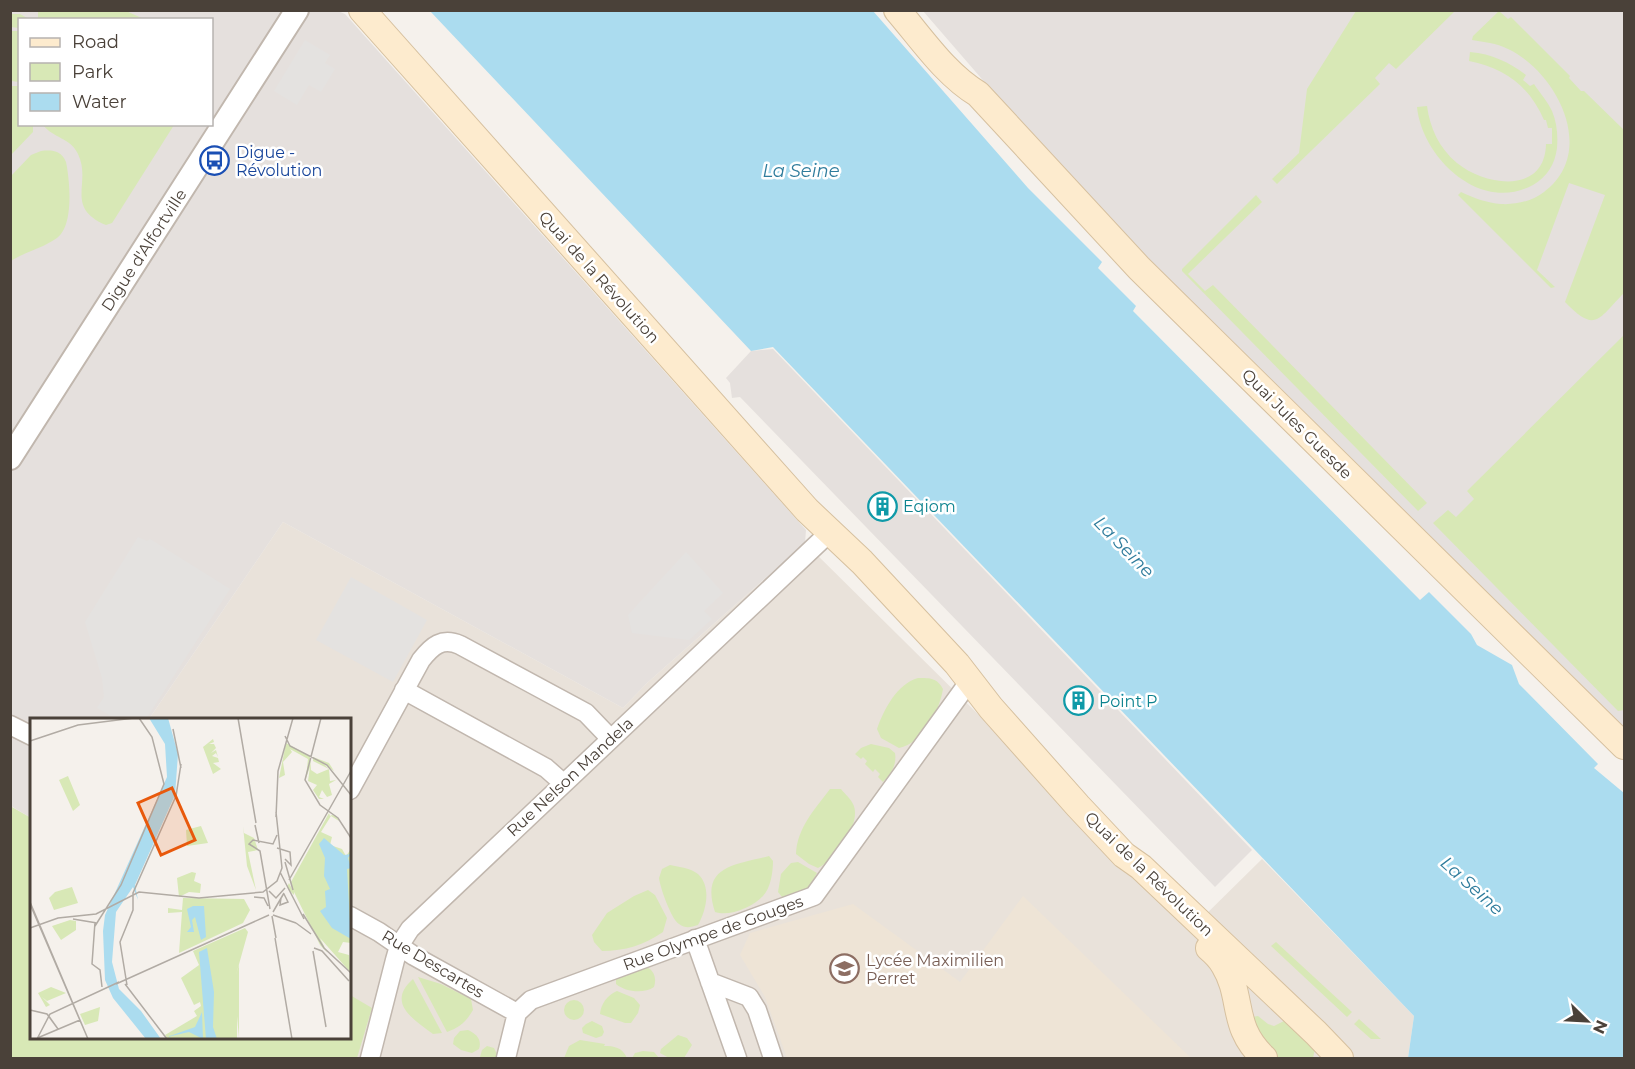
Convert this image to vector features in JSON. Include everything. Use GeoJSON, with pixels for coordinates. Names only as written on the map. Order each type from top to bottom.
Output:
{"type":"FeatureCollection","features":[{"type":"Feature","properties":{"kind":"main road","name":"Quai de la Révolution"},"geometry":{"type":"LineString","coordinates":[[362,10],[803,506],[862,562],[957,663],[991,708],[1124,855],[1141,867],[1326,1049]]}},
{"type":"Feature","properties":{"kind":"main road","name":"Quai Jules Guesde"},"geometry":{"type":"LineString","coordinates":[[897,10],[948,70],[964,86],[978,94]]}},
{"type":"Feature","properties":{"kind":"main road","name":"Quai Jules Guesde"},"geometry":{"type":"LineString","coordinates":[[915,10],[963,66],[978,94],[1139,268],[1623,742]]}},
{"type":"Feature","properties":{"kind":"main road","name":"Quai de la Révolution"},"geometry":{"type":"LineString","coordinates":[[835,537],[855,568],[966,686],[991,708]]}},
{"type":"Feature","properties":{"kind":"main road"},"geometry":{"type":"LineString","coordinates":[[1124,855],[1134,874],[1226,967],[1241,1026],[1255,1055]]}},
{"type":"Feature","properties":{"kind":"main road"},"geometry":{"type":"LineString","coordinates":[[1241,1026],[1248,1005],[1254,1000],[1262,999],[1276,1007],[1326,1049]]}},
{"type":"Feature","properties":{"kind":"street","name":"Digue d'Alfortville"},"geometry":{"type":"LineString","coordinates":[[10,458],[297,10]]}},
{"type":"Feature","properties":{"kind":"street","name":"Rue Nelson Mandela"},"geometry":{"type":"LineString","coordinates":[[370,1059],[399,946],[410,929],[610,738],[835,537]]}},
{"type":"Feature","properties":{"kind":"street"},"geometry":{"type":"LineString","coordinates":[[351,788],[425,655],[441,642],[456,643],[586,714],[610,738]]}},
{"type":"Feature","properties":{"kind":"street","name":"Rue Olympe de Gouges"},"geometry":{"type":"LineString","coordinates":[[517,1013],[531,1000],[814,896],[966,686]]}},
{"type":"Feature","properties":{"kind":"street"},"geometry":{"type":"LineString","coordinates":[[404,690],[546,768],[563,783]]}},
{"type":"Feature","properties":{"kind":"street"},"geometry":{"type":"LineString","coordinates":[[10,725],[30,735]]}},
{"type":"Feature","properties":{"kind":"street","name":"Rue Descartes"},"geometry":{"type":"LineString","coordinates":[[351,917],[414,956],[517,1013]]}},
{"type":"Feature","properties":{"kind":"street"},"geometry":{"type":"LineString","coordinates":[[695,939],[737,1059]]}},
{"type":"Feature","properties":{"kind":"street"},"geometry":{"type":"LineString","coordinates":[[710,982],[749,997],[757,1010],[773,1059]]}},
{"type":"Feature","properties":{"kind":"street"},"geometry":{"type":"LineString","coordinates":[[506,1059],[517,1013]]}},
{"type":"Feature","properties":{"kind":"shaded area"},"geometry":{"type":"Polygon","coordinates":[[[11,11],[338,11],[345,14],[806,530],[805,543],[647,683],[623,708],[283,522],[150,718],[30,718],[30,817],[11,806],[11,11]]]}},
{"type":"Feature","properties":{"kind":"shaded area"},"geometry":{"type":"Polygon","coordinates":[[[923,11],[1624,11],[1624,749],[1142,264],[923,11]]]}},
{"type":"Feature","properties":{"kind":"shaded area"},"geometry":{"type":"Polygon","coordinates":[[[305,40],[330,55],[325,63],[335,69],[321,92],[309,85],[297,105],[274,91],[305,40]]]}},
{"type":"Feature","properties":{"kind":"shaded area"},"geometry":{"type":"Polygon","coordinates":[[[773,349],[1252,850],[1215,887],[740,397],[732,398],[730,383],[726,378],[751,351],[773,349]]]}},
{"type":"Feature","properties":{"kind":"shaded area"},"geometry":{"type":"Polygon","coordinates":[[[283,522],[623,708],[647,683],[805,543],[1193,927],[1262,859],[1414,1016],[1408,1058],[11,1058],[10,806],[30,817],[30,1039],[351,1039],[351,718],[150,718],[283,522]]]}},
{"type":"Feature","properties":{"kind":"shaded area"},"geometry":{"type":"Polygon","coordinates":[[[138,537],[147,541],[150,539],[230,589],[147,718],[114,718],[97,708],[104,697],[102,678],[85,622],[138,537]]]}},
{"type":"Feature","properties":{"kind":"shaded area"},"geometry":{"type":"Polygon","coordinates":[[[686,552],[723,593],[704,611],[712,619],[689,640],[632,633],[628,615],[686,552]]]}},
{"type":"Feature","properties":{"kind":"shaded area"},"geometry":{"type":"Polygon","coordinates":[[[351,577],[427,620],[393,682],[316,640],[351,577]]]}},
{"type":"Feature","properties":{"kind":"shaded area","name":"Lycée Maximilien Perret"},"geometry":{"type":"Polygon","coordinates":[[[1023,896],[1191,1058],[787,1058],[765,997],[740,955],[750,933],[853,904],[960,982],[1023,896]]]}},
{"type":"Feature","properties":{"kind":"green space"},"geometry":{"type":"Polygon","coordinates":[[[38,11],[126,11],[142,18],[38,18],[38,11]]]}},
{"type":"Feature","properties":{"kind":"green space"},"geometry":{"type":"Polygon","coordinates":[[[1356,11],[1455,11],[1396,69],[1389,63],[1375,78],[1380,84],[1277,184],[1272,179],[1299,153],[1307,89],[1356,11]]]}},
{"type":"Feature","properties":{"kind":"green space"},"geometry":{"type":"Polygon","coordinates":[[[1499,11],[1508,19],[1511,17],[1570,76],[1569,78],[1581,91],[1584,91],[1624,130],[1624,293],[1602,316],[1596,319],[1584,318],[1565,302],[1605,195],[1569,183],[1537,270],[1555,287],[1551,288],[1458,195],[1461,192],[1491,203],[1501,204],[1529,200],[1544,192],[1560,175],[1568,156],[1569,135],[1565,114],[1542,75],[1526,60],[1508,49],[1472,40],[1473,36],[1499,11]]]}},
{"type":"Feature","properties":{"kind":"green space"},"geometry":{"type":"Polygon","coordinates":[[[10,14],[20,14],[27,18],[18,18],[18,28],[11,27],[10,14]]]}},
{"type":"Feature","properties":{"kind":"green space"},"geometry":{"type":"Polygon","coordinates":[[[10,31],[18,31],[18,82],[11,81],[10,31]]]}},
{"type":"Feature","properties":{"kind":"green space"},"geometry":{"type":"Polygon","coordinates":[[[1470,52],[1493,57],[1520,70],[1526,75],[1523,80],[1530,86],[1534,84],[1552,111],[1557,129],[1556,154],[1546,174],[1533,185],[1513,192],[1493,192],[1474,186],[1457,176],[1442,161],[1421,126],[1417,107],[1427,106],[1436,137],[1445,151],[1457,163],[1483,177],[1497,181],[1512,181],[1536,172],[1543,160],[1546,144],[1552,144],[1552,128],[1548,128],[1546,120],[1523,88],[1494,68],[1469,61],[1470,52]]]}},
{"type":"Feature","properties":{"kind":"green space"},"geometry":{"type":"Polygon","coordinates":[[[11,86],[18,86],[18,126],[33,126],[33,132],[11,155],[11,86]]]}},
{"type":"Feature","properties":{"kind":"green space"},"geometry":{"type":"Polygon","coordinates":[[[44,126],[173,126],[112,223],[106,225],[93,218],[82,202],[82,165],[75,149],[44,126]]]}},
{"type":"Feature","properties":{"kind":"green space"},"geometry":{"type":"Polygon","coordinates":[[[41,151],[56,152],[62,155],[66,162],[69,203],[66,224],[57,238],[11,261],[11,176],[31,155],[41,151]]]}},
{"type":"Feature","properties":{"kind":"green space"},"geometry":{"type":"Polygon","coordinates":[[[1256,195],[1262,202],[1188,274],[1205,291],[1213,285],[1427,503],[1418,511],[1182,271],[1256,195]]]}},
{"type":"Feature","properties":{"kind":"green space"},"geometry":{"type":"Polygon","coordinates":[[[1624,335],[1624,710],[1618,711],[1433,523],[1448,510],[1456,517],[1474,499],[1467,491],[1624,335]]]}},
{"type":"Feature","properties":{"kind":"green space"},"geometry":{"type":"Polygon","coordinates":[[[918,678],[936,681],[943,689],[941,698],[934,716],[922,733],[908,745],[899,748],[881,738],[877,729],[892,698],[910,681],[918,678]]]}},
{"type":"Feature","properties":{"kind":"green space"},"geometry":{"type":"Polygon","coordinates":[[[871,744],[889,748],[895,753],[893,769],[883,782],[875,769],[873,772],[865,764],[867,761],[863,757],[861,759],[855,754],[861,748],[871,744]]]}},
{"type":"Feature","properties":{"kind":"green space"},"geometry":{"type":"Polygon","coordinates":[[[830,789],[841,789],[851,800],[855,812],[854,821],[851,831],[839,850],[818,868],[796,854],[797,845],[803,827],[830,789]]]}},
{"type":"Feature","properties":{"kind":"green space"},"geometry":{"type":"Polygon","coordinates":[[[10,806],[30,817],[30,1039],[351,1039],[351,996],[372,1008],[357,1058],[11,1058],[10,806]]]}},
{"type":"Feature","properties":{"kind":"green space"},"geometry":{"type":"Polygon","coordinates":[[[769,856],[773,861],[772,874],[768,889],[763,896],[740,910],[727,913],[715,912],[712,885],[716,876],[733,866],[769,856]]]}},
{"type":"Feature","properties":{"kind":"green space"},"geometry":{"type":"Polygon","coordinates":[[[798,862],[817,873],[808,889],[782,897],[778,892],[781,874],[791,863],[798,862]]]}},
{"type":"Feature","properties":{"kind":"green space"},"geometry":{"type":"Polygon","coordinates":[[[670,865],[692,870],[698,874],[705,885],[706,899],[698,925],[682,926],[669,910],[659,878],[662,869],[670,865]]]}},
{"type":"Feature","properties":{"kind":"green space"},"geometry":{"type":"Polygon","coordinates":[[[648,890],[655,895],[667,918],[663,932],[634,946],[602,951],[594,942],[592,935],[607,913],[648,890]]]}},
{"type":"Feature","properties":{"kind":"green space"},"geometry":{"type":"Polygon","coordinates":[[[1276,942],[1352,1012],[1347,1017],[1271,946],[1276,942]]]}},
{"type":"Feature","properties":{"kind":"green space"},"geometry":{"type":"Polygon","coordinates":[[[644,966],[654,974],[654,987],[645,991],[635,991],[624,989],[616,984],[616,978],[644,966]]]}},
{"type":"Feature","properties":{"kind":"green space"},"geometry":{"type":"Polygon","coordinates":[[[418,977],[441,984],[471,999],[473,1010],[465,1021],[447,1032],[418,977]]]}},
{"type":"Feature","properties":{"kind":"green space"},"geometry":{"type":"Polygon","coordinates":[[[413,979],[442,1033],[433,1034],[405,1010],[402,996],[405,988],[413,979]]]}},
{"type":"Feature","properties":{"kind":"green space"},"geometry":{"type":"Polygon","coordinates":[[[617,991],[634,998],[640,1005],[631,1023],[600,1014],[605,1000],[617,991]]]}},
{"type":"Feature","properties":{"kind":"green space"},"geometry":{"type":"Polygon","coordinates":[[[574,1000],[581,1003],[584,1010],[581,1017],[574,1020],[567,1017],[564,1010],[567,1003],[574,1000]]]}},
{"type":"Feature","properties":{"kind":"green space"},"geometry":{"type":"Polygon","coordinates":[[[1258,1016],[1274,1026],[1284,1021],[1315,1049],[1313,1058],[1277,1058],[1251,1032],[1252,1017],[1258,1016]]]}},
{"type":"Feature","properties":{"kind":"green space"},"geometry":{"type":"Polygon","coordinates":[[[1359,1019],[1381,1039],[1371,1039],[1354,1024],[1359,1019]]]}},
{"type":"Feature","properties":{"kind":"green space"},"geometry":{"type":"Polygon","coordinates":[[[592,1021],[602,1026],[604,1032],[602,1036],[596,1038],[583,1033],[582,1028],[592,1021]]]}},
{"type":"Feature","properties":{"kind":"green space"},"geometry":{"type":"Polygon","coordinates":[[[468,1030],[476,1035],[480,1043],[479,1049],[472,1053],[461,1050],[453,1044],[454,1038],[460,1031],[468,1030]]]}},
{"type":"Feature","properties":{"kind":"green space"},"geometry":{"type":"Polygon","coordinates":[[[678,1035],[687,1038],[692,1045],[684,1058],[669,1058],[660,1053],[661,1049],[678,1035]]]}},
{"type":"Feature","properties":{"kind":"green space"},"geometry":{"type":"Polygon","coordinates":[[[580,1040],[617,1048],[623,1051],[627,1058],[564,1058],[569,1046],[580,1040]]]}},
{"type":"Feature","properties":{"kind":"green space"},"geometry":{"type":"Polygon","coordinates":[[[487,1046],[494,1048],[496,1058],[480,1057],[482,1050],[487,1046]]]}},
{"type":"Feature","properties":{"kind":"green space"},"geometry":{"type":"Polygon","coordinates":[[[654,1052],[659,1058],[632,1058],[635,1053],[654,1052]]]}},
{"type":"Feature","properties":{"kind":"water","name":"La Seine"},"geometry":{"type":"Polygon","coordinates":[[[430,11],[873,11],[1028,188],[1102,262],[1098,268],[1136,306],[1133,311],[1420,600],[1429,592],[1471,634],[1477,645],[1512,665],[1519,684],[1598,764],[1594,768],[1624,793],[1624,1058],[1408,1058],[1414,1016],[773,347],[751,351],[430,11]]]}},
{"type":"Feature","properties":{"kind":"place","name":"Digue - Révolution"},"geometry":{"type":"Point","coordinates":[215,161]}},
{"type":"Feature","properties":{"kind":"place","name":"Eqiom"},"geometry":{"type":"Point","coordinates":[882,506]}},
{"type":"Feature","properties":{"kind":"place","name":"Point P"},"geometry":{"type":"Point","coordinates":[1078,701]}},
{"type":"Feature","properties":{"kind":"place","name":"Lycée Maximilien Perret"},"geometry":{"type":"Point","coordinates":[845,969]}}]}
